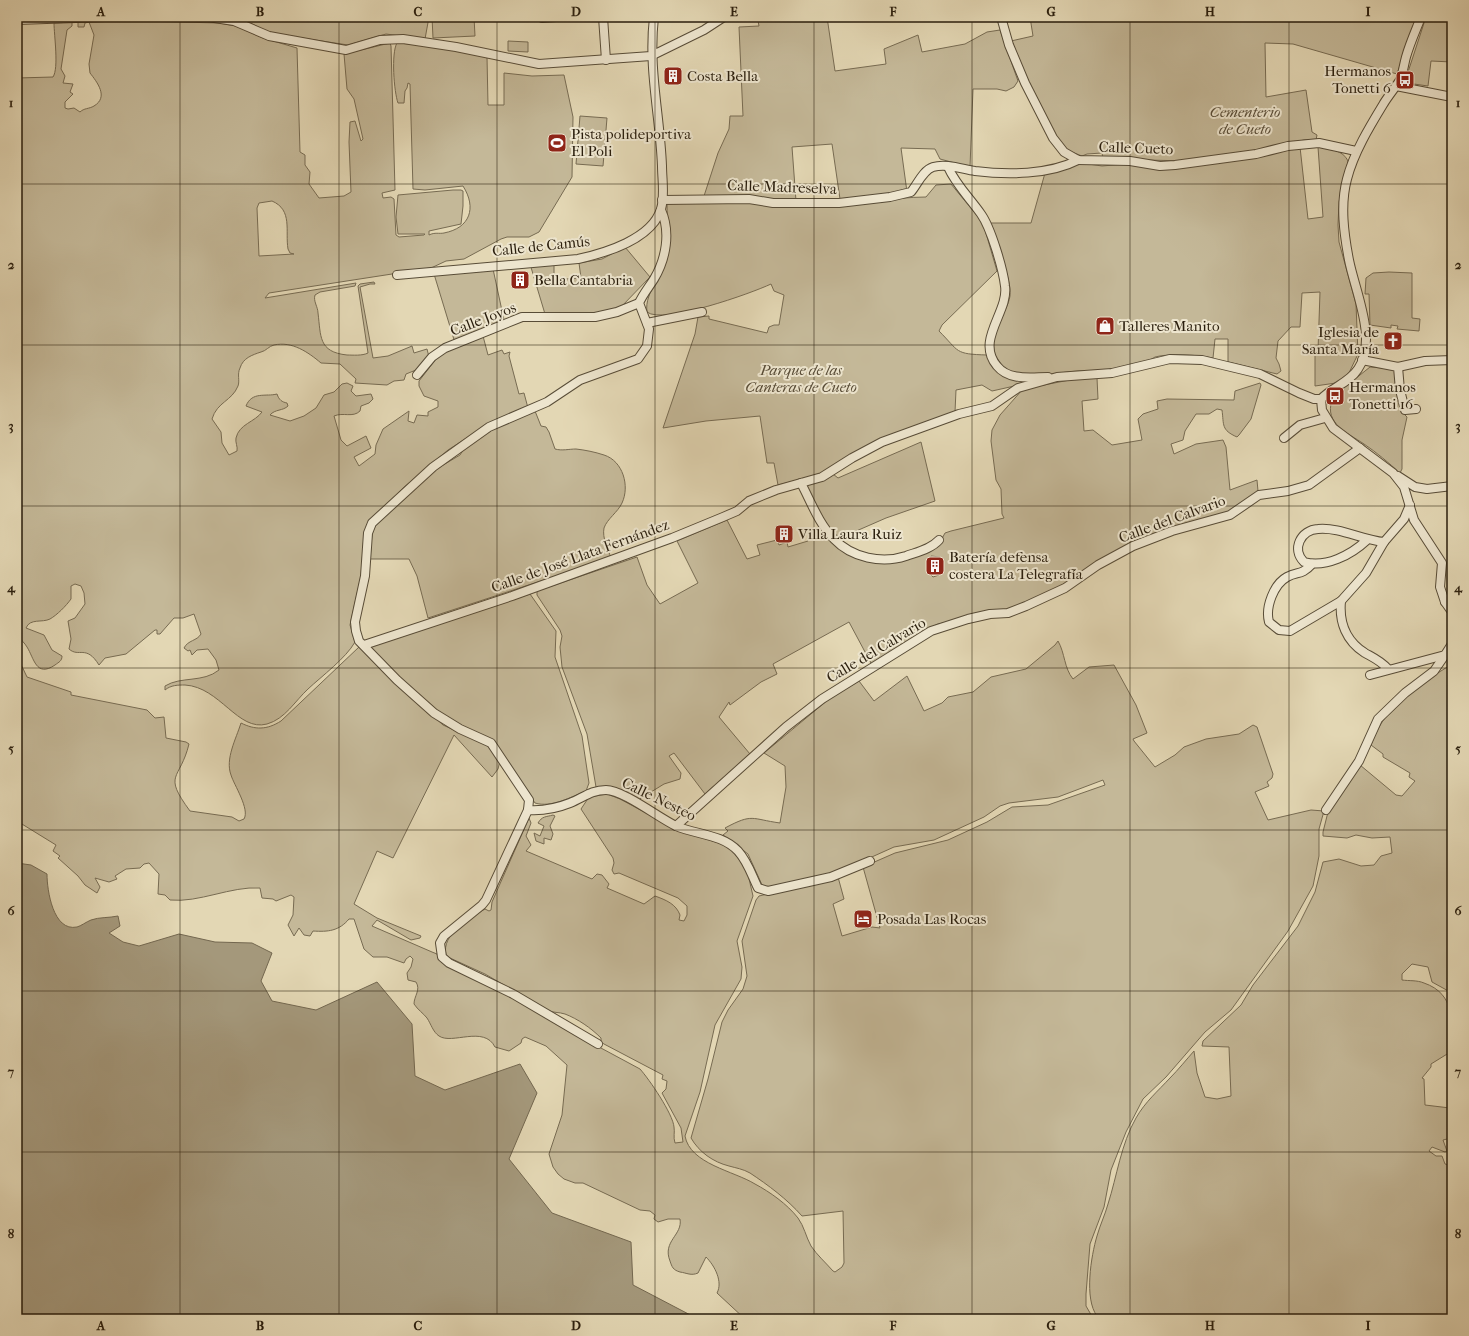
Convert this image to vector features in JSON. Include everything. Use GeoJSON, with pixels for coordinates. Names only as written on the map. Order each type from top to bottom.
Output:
{"type":"FeatureCollection","features":[{"type":"Feature","properties":{"kind":"street"},"geometry":{"type":"LineString","coordinates":[[17,20],[105,17]]}},
{"type":"Feature","properties":{"kind":"street"},"geometry":{"type":"LineString","coordinates":[[208,17],[234,21],[269,36],[346,50],[389,39],[420,41],[540,64],[651,56],[720,18]]}},
{"type":"Feature","properties":{"kind":"street"},"geometry":{"type":"LineString","coordinates":[[542,18],[556,17]]}},
{"type":"Feature","properties":{"kind":"street"},"geometry":{"type":"LineString","coordinates":[[603,17],[606,60]]}},
{"type":"Feature","properties":{"kind":"street","name":"Calle de Camús"},"geometry":{"type":"LineString","coordinates":[[397,275],[467,267],[561,261],[589,257],[624,245],[651,225],[661,210],[662,200],[662,147],[651,56],[654,17]]}},
{"type":"Feature","properties":{"kind":"street","name":"Calle Cueto"},"geometry":{"type":"LineString","coordinates":[[1001,17],[1025,83],[1053,138],[1064,152],[1078,160],[1130,161],[1160,166],[1175,165],[1256,154],[1288,146],[1319,143],[1356,151]]}},
{"type":"Feature","properties":{"kind":"street"},"geometry":{"type":"LineString","coordinates":[[1421,17],[1406,57],[1401,78],[1356,151],[1347,179],[1343,215],[1349,261],[1363,316],[1365,348],[1359,367],[1348,381],[1328,392],[1321,399],[1322,410],[1325,418],[1342,436],[1415,488],[1427,489],[1452,486]]}},
{"type":"Feature","properties":{"kind":"street"},"geometry":{"type":"LineString","coordinates":[[1396,86],[1452,97]]}},
{"type":"Feature","properties":{"kind":"street","name":"Calle Madreselva"},"geometry":{"type":"LineString","coordinates":[[662,200],[749,199],[773,203],[867,201],[911,192],[932,167],[948,167],[989,172],[1020,172],[1064,166],[1078,160]]}},
{"type":"Feature","properties":{"kind":"street"},"geometry":{"type":"LineString","coordinates":[[948,167],[954,180],[986,222],[1002,270],[1005,296],[994,323],[990,341],[990,351],[996,366],[1002,371],[1015,377],[1057,377]]}},
{"type":"Feature","properties":{"kind":"street"},"geometry":{"type":"LineString","coordinates":[[598,1044],[513,994],[449,963],[442,957],[440,943],[444,936],[486,900],[528,810],[530,800],[491,742],[460,729],[434,713],[359,641],[355,622],[365,576],[368,533],[372,523],[433,467],[490,427],[547,402],[580,380],[638,359],[647,346],[649,329],[639,303],[654,279],[664,256],[666,228],[661,210]]}},
{"type":"Feature","properties":{"kind":"street","name":"Calle Joyos"},"geometry":{"type":"LineString","coordinates":[[417,375],[432,357],[445,348],[522,317],[595,317],[623,310],[639,303]]}},
{"type":"Feature","properties":{"kind":"street"},"geometry":{"type":"LineString","coordinates":[[647,323],[702,312]]}},
{"type":"Feature","properties":{"kind":"street","name":"Calle de José Llata Fernández"},"geometry":{"type":"LineString","coordinates":[[364,645],[512,596],[672,538],[723,517],[759,497],[776,490],[822,477],[852,458],[882,442],[959,414],[992,406],[1018,388],[1057,377],[1112,372],[1170,359],[1202,360],[1260,374],[1299,393],[1314,399],[1321,399]]}},
{"type":"Feature","properties":{"kind":"street"},"geometry":{"type":"LineString","coordinates":[[1362,360],[1398,367],[1425,361],[1452,360]]}},
{"type":"Feature","properties":{"kind":"street"},"geometry":{"type":"LineString","coordinates":[[1398,367],[1400,390],[1406,410],[1416,409]]}},
{"type":"Feature","properties":{"kind":"street"},"geometry":{"type":"LineString","coordinates":[[1284,438],[1300,425],[1325,418]]}},
{"type":"Feature","properties":{"kind":"street","name":"Calle del Calvario"},"geometry":{"type":"LineString","coordinates":[[676,826],[786,727],[822,699],[931,631],[968,619],[990,614],[1008,613],[1026,606],[1066,588],[1098,565],[1145,541],[1198,523],[1230,516],[1259,496],[1288,491],[1309,485],[1360,448]]}},
{"type":"Feature","properties":{"kind":"street"},"geometry":{"type":"LineString","coordinates":[[1394,474],[1407,493],[1414,520],[1422,534],[1440,556],[1442,563],[1440,587],[1448,599],[1452,612]]}},
{"type":"Feature","properties":{"kind":"street"},"geometry":{"type":"LineString","coordinates":[[801,483],[821,522],[834,539],[856,553],[874,559],[895,560],[930,546],[938,540]]}},
{"type":"Feature","properties":{"kind":"street"},"geometry":{"type":"LineString","coordinates":[[1312,564],[1302,574],[1289,576],[1277,586],[1268,609],[1269,622],[1279,630],[1290,631],[1341,601],[1366,573],[1384,542],[1402,522],[1410,505]]}},
{"type":"Feature","properties":{"kind":"street"},"geometry":{"type":"LineString","coordinates":[[1367,540],[1347,556],[1312,564],[1304,562],[1298,551],[1298,544],[1306,531],[1317,529],[1331,530],[1367,540],[1384,542]]}},
{"type":"Feature","properties":{"kind":"street"},"geometry":{"type":"LineString","coordinates":[[1341,601],[1341,621],[1351,640],[1364,652],[1380,661],[1388,669]]}},
{"type":"Feature","properties":{"kind":"street"},"geometry":{"type":"LineString","coordinates":[[1368,723],[1378,719],[1405,693],[1434,671],[1452,644]]}},
{"type":"Feature","properties":{"kind":"street"},"geometry":{"type":"LineString","coordinates":[[1370,675],[1445,655]]}},
{"type":"Feature","properties":{"kind":"street"},"geometry":{"type":"LineString","coordinates":[[1326,810],[1360,761],[1378,719]]}},
{"type":"Feature","properties":{"kind":"street","name":"Calle Nesteo"},"geometry":{"type":"LineString","coordinates":[[528,810],[551,810],[572,802],[593,791],[608,790],[625,797],[676,826],[724,840],[738,850],[746,862],[758,888],[762,891],[831,877],[870,861]]}},
{"type":"Feature","properties":{"kind":"green space"},"geometry":{"type":"Polygon","coordinates":[[[239,17],[429,17],[425,39],[386,34],[348,45],[269,33],[239,17]]]}},
{"type":"Feature","properties":{"kind":"green space"},"geometry":{"type":"Polygon","coordinates":[[[432,17],[474,17],[475,36],[433,38],[432,17]]]}},
{"type":"Feature","properties":{"kind":"green space"},"geometry":{"type":"Polygon","coordinates":[[[766,17],[827,17],[835,71],[886,64],[884,49],[918,35],[922,52],[965,44],[987,32],[1000,30],[1018,81],[1014,87],[1006,91],[997,89],[973,89],[970,167],[940,159],[935,149],[901,148],[907,192],[840,199],[832,144],[792,147],[796,201],[704,196],[718,153],[729,129],[730,116],[743,116],[739,27],[759,26],[758,21],[766,19],[766,17]]]}},
{"type":"Feature","properties":{"kind":"green space","name":"Cementerio de Cueto"},"geometry":{"type":"Polygon","coordinates":[[[1030,17],[1417,17],[1397,74],[1293,44],[1265,43],[1266,97],[1306,90],[1312,132],[1317,135],[1316,140],[1304,140],[1257,151],[1189,161],[1103,159],[1102,153],[1087,154],[1082,156],[1064,149],[1059,143],[1027,80],[1011,41],[1033,36],[1030,17]]]}},
{"type":"Feature","properties":{"kind":"green space"},"geometry":{"type":"Polygon","coordinates":[[[1426,17],[1452,17],[1452,62],[1431,61],[1428,86],[1407,83],[1408,72],[1426,17]]]}},
{"type":"Feature","properties":{"kind":"green space"},"geometry":{"type":"Polygon","coordinates":[[[103,20],[219,23],[236,26],[263,38],[297,48],[300,152],[305,155],[305,165],[310,172],[309,184],[319,198],[344,196],[351,192],[349,142],[350,122],[355,121],[361,141],[363,139],[354,99],[347,89],[344,54],[390,43],[395,190],[382,193],[383,198],[391,197],[394,199],[396,235],[399,237],[425,234],[398,234],[396,217],[398,195],[453,190],[463,191],[461,224],[429,231],[429,235],[444,233],[460,227],[468,216],[470,202],[463,186],[425,190],[413,189],[410,84],[408,83],[405,91],[404,103],[398,103],[395,90],[394,73],[394,55],[397,43],[435,46],[487,57],[488,105],[504,105],[504,73],[532,76],[564,75],[573,117],[572,177],[539,232],[529,237],[507,237],[501,239],[464,259],[446,261],[431,268],[395,272],[392,274],[269,293],[265,298],[356,283],[355,286],[320,292],[315,295],[315,300],[321,336],[326,346],[338,353],[347,355],[363,355],[368,353],[358,286],[360,284],[374,282],[375,284],[360,287],[373,358],[388,356],[412,346],[414,353],[427,349],[429,357],[421,368],[406,374],[404,380],[394,381],[387,385],[355,383],[356,379],[340,364],[321,363],[305,351],[293,346],[281,344],[272,346],[251,356],[241,365],[239,370],[239,384],[235,391],[217,409],[212,419],[221,432],[222,443],[229,455],[237,451],[236,438],[240,429],[262,412],[246,406],[252,398],[256,396],[277,394],[282,401],[287,403],[288,406],[270,415],[290,421],[304,416],[316,408],[324,395],[334,392],[342,384],[347,383],[353,386],[351,391],[356,396],[371,394],[373,399],[369,403],[361,406],[360,411],[357,413],[351,415],[334,416],[341,440],[347,446],[366,436],[371,448],[354,457],[359,466],[375,454],[376,445],[383,429],[409,411],[408,421],[414,423],[417,415],[428,416],[428,412],[438,407],[438,401],[424,396],[419,386],[419,381],[440,354],[483,336],[488,355],[502,350],[504,354],[510,352],[509,356],[519,394],[524,393],[528,408],[465,439],[448,450],[403,488],[367,524],[364,535],[361,576],[350,625],[355,642],[340,660],[308,689],[284,714],[273,722],[267,724],[257,725],[247,722],[219,700],[197,688],[177,685],[165,690],[165,686],[171,683],[206,677],[219,670],[216,660],[208,649],[197,650],[192,655],[190,650],[188,651],[184,648],[188,643],[201,634],[194,614],[183,618],[174,618],[160,634],[157,634],[157,630],[155,630],[126,654],[105,658],[99,665],[90,655],[69,649],[71,639],[68,621],[75,618],[85,604],[84,593],[81,586],[75,584],[71,586],[71,599],[58,613],[50,619],[30,623],[26,628],[44,635],[52,650],[62,656],[60,661],[49,668],[40,668],[36,665],[19,635],[20,627],[17,623],[17,78],[53,77],[56,66],[54,23],[72,22],[72,26],[67,30],[61,69],[65,76],[63,83],[73,84],[70,92],[73,94],[65,102],[65,108],[74,108],[80,112],[94,106],[101,98],[101,94],[96,81],[90,73],[89,64],[94,35],[89,22],[85,23],[84,27],[78,27],[78,21],[103,20]],[[272,201],[259,203],[257,208],[259,256],[294,254],[290,253],[288,249],[286,215],[279,205],[272,201]]]}},
{"type":"Feature","properties":{"kind":"green space"},"geometry":{"type":"Polygon","coordinates":[[[508,41],[528,42],[528,52],[508,51],[508,41]]]}},
{"type":"Feature","properties":{"kind":"green space"},"geometry":{"type":"Polygon","coordinates":[[[580,116],[607,118],[603,166],[576,164],[580,116]]]}},
{"type":"Feature","properties":{"kind":"green space"},"geometry":{"type":"Polygon","coordinates":[[[1300,147],[1308,219],[1323,217],[1318,147],[1339,152],[1346,157],[1348,161],[1339,202],[1338,225],[1339,242],[1356,304],[1358,354],[1347,377],[1336,383],[1315,386],[1315,355],[1318,351],[1320,292],[1302,293],[1300,327],[1291,327],[1278,341],[1276,358],[1281,371],[1277,374],[1228,362],[1228,339],[1215,339],[1213,358],[1168,355],[1155,357],[1146,363],[1137,366],[1112,370],[1078,371],[1038,376],[1015,374],[1004,367],[996,357],[992,343],[993,336],[1008,303],[1010,289],[1006,270],[989,223],[1031,223],[1045,173],[1082,163],[1102,166],[1125,164],[1174,169],[1260,157],[1290,148],[1300,147]]]}},
{"type":"Feature","properties":{"kind":"green space","name":"Parque de las Canteras de Cueto"},"geometry":{"type":"Polygon","coordinates":[[[951,184],[983,223],[997,271],[942,325],[939,331],[955,348],[963,353],[987,355],[994,367],[1037,381],[992,391],[982,385],[956,390],[955,412],[818,475],[778,485],[774,463],[767,463],[760,416],[706,421],[663,428],[695,334],[698,317],[709,316],[709,319],[767,333],[769,327],[779,325],[784,295],[774,291],[771,284],[728,300],[688,311],[656,315],[647,312],[649,297],[663,269],[668,254],[669,242],[667,204],[740,202],[795,207],[836,206],[900,198],[926,197],[936,185],[951,184]]]}},
{"type":"Feature","properties":{"kind":"green space"},"geometry":{"type":"Polygon","coordinates":[[[625,247],[650,277],[621,307],[597,314],[545,314],[530,264],[554,264],[554,286],[564,283],[566,279],[581,278],[579,263],[602,259],[625,247]]]}},
{"type":"Feature","properties":{"kind":"green space"},"geometry":{"type":"Polygon","coordinates":[[[493,269],[504,320],[455,343],[434,274],[493,269]]]}},
{"type":"Feature","properties":{"kind":"green space"},"geometry":{"type":"Polygon","coordinates":[[[1373,273],[1412,273],[1412,318],[1420,319],[1419,331],[1397,329],[1398,326],[1391,325],[1391,328],[1370,325],[1369,294],[1365,294],[1366,278],[1373,273]]]}},
{"type":"Feature","properties":{"kind":"green space"},"geometry":{"type":"Polygon","coordinates":[[[1370,367],[1396,369],[1403,413],[1407,417],[1402,440],[1402,469],[1400,473],[1373,450],[1339,427],[1334,422],[1331,415],[1330,408],[1332,400],[1333,401],[1336,397],[1335,395],[1370,367]]]}},
{"type":"Feature","properties":{"kind":"green space"},"geometry":{"type":"Polygon","coordinates":[[[1080,378],[1097,378],[1098,399],[1082,401],[1084,431],[1093,430],[1112,445],[1142,440],[1138,419],[1143,414],[1158,409],[1157,401],[1167,399],[1234,400],[1235,391],[1260,383],[1261,385],[1251,419],[1237,437],[1228,432],[1223,423],[1222,410],[1217,409],[1209,414],[1196,414],[1185,431],[1183,440],[1171,444],[1174,454],[1196,444],[1223,440],[1226,447],[1230,490],[1257,480],[1258,491],[1224,515],[1118,551],[1090,566],[1063,585],[1010,610],[938,624],[923,631],[897,650],[872,665],[849,622],[773,664],[777,674],[761,682],[730,705],[729,702],[719,717],[750,754],[705,794],[674,753],[669,756],[681,773],[680,779],[664,784],[638,800],[596,787],[587,734],[562,667],[560,647],[562,636],[560,630],[537,595],[537,591],[637,557],[647,585],[660,604],[698,583],[677,541],[727,520],[747,559],[760,555],[757,545],[777,540],[779,545],[787,542],[788,547],[808,541],[807,538],[823,532],[833,543],[879,562],[939,544],[945,533],[1004,518],[1002,514],[1001,489],[996,480],[991,441],[992,430],[1000,415],[1023,389],[1080,378]],[[931,556],[930,566],[927,568],[933,577],[939,575],[942,570],[939,566],[940,557],[931,556]]]}},
{"type":"Feature","properties":{"kind":"green space"},"geometry":{"type":"Polygon","coordinates":[[[535,411],[541,426],[546,427],[549,432],[555,449],[576,449],[601,454],[611,458],[620,468],[625,482],[624,496],[622,503],[604,528],[604,536],[611,558],[428,618],[417,576],[409,559],[370,559],[372,534],[376,524],[410,494],[428,474],[460,455],[465,447],[490,430],[535,411]]]}},
{"type":"Feature","properties":{"kind":"green space"},"geometry":{"type":"Polygon","coordinates":[[[921,442],[935,501],[886,518],[838,539],[831,533],[805,485],[833,474],[838,478],[921,442]]]}},
{"type":"Feature","properties":{"kind":"green space"},"geometry":{"type":"Polygon","coordinates":[[[530,594],[556,631],[555,657],[582,736],[589,783],[586,791],[561,801],[548,804],[535,803],[493,740],[450,721],[398,677],[369,647],[530,594]]]}},
{"type":"Feature","properties":{"kind":"green space"},"geometry":{"type":"Polygon","coordinates":[[[1058,641],[1068,670],[1073,679],[1089,667],[1114,665],[1136,705],[1147,733],[1133,739],[1155,767],[1175,755],[1184,747],[1206,739],[1239,734],[1253,725],[1257,727],[1273,774],[1272,778],[1267,782],[1269,786],[1255,792],[1268,820],[1311,810],[1324,811],[1319,829],[1319,856],[1313,886],[1288,931],[1231,1010],[1205,1032],[1166,1077],[1143,1099],[1126,1132],[1111,1170],[1104,1207],[1090,1244],[1086,1306],[1093,1318],[1097,1316],[1093,1309],[1091,1299],[1090,1277],[1095,1244],[1107,1208],[1123,1149],[1136,1118],[1148,1102],[1194,1051],[1197,1073],[1205,1097],[1217,1099],[1231,1096],[1229,1047],[1202,1046],[1203,1041],[1241,1005],[1253,985],[1298,926],[1315,892],[1323,862],[1339,859],[1361,866],[1374,865],[1381,856],[1392,853],[1390,837],[1372,838],[1356,835],[1347,838],[1323,836],[1328,812],[1360,765],[1396,795],[1402,796],[1415,781],[1409,777],[1410,773],[1383,757],[1383,754],[1371,745],[1377,730],[1385,718],[1404,697],[1426,680],[1452,664],[1452,993],[1432,982],[1428,967],[1412,964],[1402,974],[1402,980],[1424,983],[1442,994],[1447,1002],[1452,1020],[1452,1051],[1431,1064],[1431,1067],[1422,1078],[1424,1079],[1425,1105],[1450,1108],[1452,1106],[1451,1138],[1443,1140],[1447,1151],[1445,1152],[1432,1147],[1429,1151],[1436,1156],[1442,1156],[1445,1164],[1452,1166],[1451,1319],[745,1319],[717,1293],[719,1289],[719,1279],[706,1257],[698,1273],[696,1274],[680,1272],[672,1267],[668,1254],[669,1248],[670,1243],[679,1230],[680,1219],[668,1219],[658,1222],[654,1219],[655,1215],[650,1211],[640,1210],[583,1183],[575,1183],[564,1179],[553,1167],[549,1154],[562,1115],[567,1065],[546,1046],[525,1037],[522,1039],[521,1043],[509,1051],[495,1047],[490,1041],[483,1037],[445,1038],[439,1036],[427,1018],[414,1004],[418,988],[416,982],[408,980],[407,973],[411,967],[413,959],[410,956],[404,963],[387,957],[373,957],[364,949],[354,919],[349,919],[341,926],[333,930],[313,931],[310,936],[304,935],[299,928],[294,936],[288,925],[293,915],[294,897],[291,895],[276,901],[273,899],[262,898],[260,888],[249,888],[192,899],[170,900],[165,895],[158,894],[159,874],[149,863],[144,864],[140,868],[126,869],[115,876],[117,879],[109,882],[95,878],[100,887],[97,893],[85,885],[78,876],[58,858],[60,856],[53,851],[56,845],[17,821],[17,656],[27,677],[71,692],[71,695],[147,710],[155,718],[164,717],[166,738],[189,744],[175,783],[177,790],[190,811],[232,817],[239,821],[244,819],[245,809],[231,775],[229,762],[241,723],[251,727],[261,728],[271,726],[281,721],[359,647],[443,725],[487,745],[500,761],[498,769],[492,777],[454,735],[393,858],[377,851],[354,904],[377,918],[421,936],[420,938],[411,940],[377,920],[372,926],[437,954],[439,960],[496,988],[560,1026],[640,1069],[649,1080],[670,1114],[673,1121],[675,1143],[683,1142],[681,1128],[662,1093],[666,1089],[667,1081],[662,1079],[663,1075],[604,1044],[601,1042],[601,1038],[597,1034],[575,1018],[547,1010],[485,974],[450,958],[446,955],[446,947],[452,934],[465,922],[485,909],[489,911],[491,910],[492,902],[529,818],[531,823],[526,836],[531,845],[526,851],[592,879],[597,874],[602,875],[609,884],[607,888],[644,904],[655,896],[663,899],[676,908],[680,915],[679,920],[684,921],[687,915],[687,906],[678,898],[619,873],[614,874],[612,870],[614,863],[613,858],[581,809],[589,797],[607,794],[620,799],[678,830],[722,844],[732,850],[747,870],[753,896],[737,941],[742,967],[741,979],[715,1025],[700,1092],[685,1136],[689,1146],[704,1160],[761,1187],[789,1208],[800,1221],[813,1249],[835,1272],[842,1267],[844,1263],[843,1211],[802,1216],[784,1198],[770,1187],[745,1170],[723,1164],[712,1159],[698,1148],[691,1138],[722,1022],[728,1010],[743,989],[747,976],[742,941],[756,900],[759,896],[838,877],[844,899],[833,904],[842,936],[872,927],[880,928],[863,867],[895,853],[948,840],[987,822],[1012,807],[1048,805],[1105,785],[1103,780],[1058,797],[1009,803],[1000,806],[984,817],[934,840],[894,847],[834,874],[769,888],[763,887],[748,854],[723,835],[728,831],[725,828],[741,820],[752,818],[780,823],[786,787],[785,766],[764,753],[829,699],[859,681],[874,701],[907,676],[924,711],[942,703],[948,697],[973,692],[991,677],[1026,669],[1058,641]]]}},
{"type":"Feature","properties":{"kind":"green space"},"geometry":{"type":"Polygon","coordinates":[[[553,815],[555,816],[550,826],[553,834],[551,840],[544,838],[544,844],[536,841],[534,833],[540,836],[544,826],[538,823],[543,818],[553,815]]]}},
{"type":"Feature","properties":{"kind":"shaded area"},"geometry":{"type":"Polygon","coordinates":[[[17,863],[31,865],[47,874],[48,890],[53,908],[57,917],[62,923],[69,927],[77,927],[94,919],[118,916],[120,926],[109,933],[123,942],[139,946],[179,934],[215,942],[252,943],[272,953],[261,981],[272,1001],[316,1010],[377,982],[412,1024],[415,1076],[445,1090],[520,1064],[537,1093],[509,1159],[552,1213],[631,1242],[633,1285],[698,1319],[17,1319],[17,863]]]}},
{"type":"Feature","properties":{"kind":"place","name":"Costa Bella"},"geometry":{"type":"Point","coordinates":[673,76]}},
{"type":"Feature","properties":{"kind":"place","name":"Hermanos Tonetti 6"},"geometry":{"type":"Point","coordinates":[1405,80]}},
{"type":"Feature","properties":{"kind":"place","name":"Pista polideportiva El Poli"},"geometry":{"type":"Point","coordinates":[557,143]}},
{"type":"Feature","properties":{"kind":"place","name":"Bella Cantabria"},"geometry":{"type":"Point","coordinates":[520,280]}},
{"type":"Feature","properties":{"kind":"place","name":"Talleres Manito"},"geometry":{"type":"Point","coordinates":[1105,326]}},
{"type":"Feature","properties":{"kind":"place","name":"Iglesia de Santa María"},"geometry":{"type":"Point","coordinates":[1393,341]}},
{"type":"Feature","properties":{"kind":"place","name":"Hermanos Tonetti 16"},"geometry":{"type":"Point","coordinates":[1335,396]}},
{"type":"Feature","properties":{"kind":"place","name":"Villa Laura Ruiz"},"geometry":{"type":"Point","coordinates":[784,534]}},
{"type":"Feature","properties":{"kind":"place","name":"Batería defensa costera La Telegrafía"},"geometry":{"type":"Point","coordinates":[935,566]}},
{"type":"Feature","properties":{"kind":"place","name":"Posada Las Rocas"},"geometry":{"type":"Point","coordinates":[863,919]}}]}
